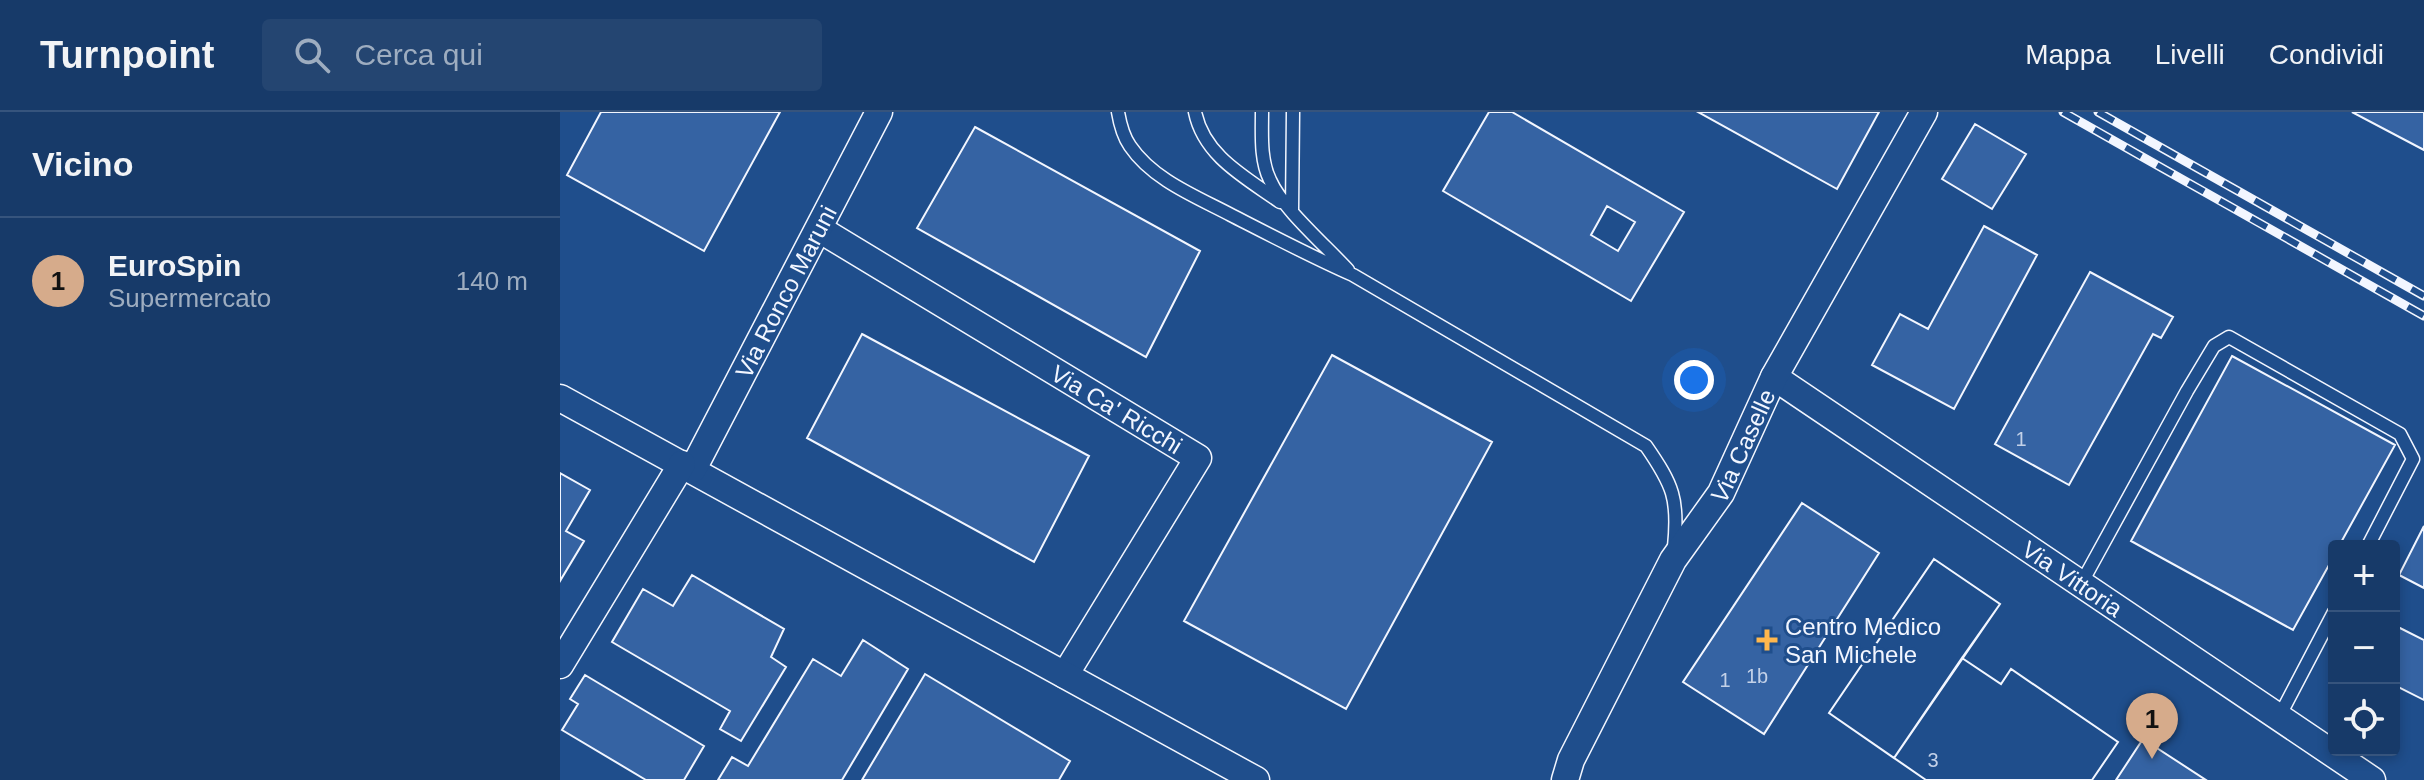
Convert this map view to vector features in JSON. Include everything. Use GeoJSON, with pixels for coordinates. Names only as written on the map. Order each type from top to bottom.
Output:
{"type":"FeatureCollection","features":[{"type":"Feature","properties":{"kind":"street","name":"Via Ronco Maruni"},"geometry":{"type":"LineString","coordinates":[[560,665],[687,467],[819,229],[879,112]]}},
{"type":"Feature","properties":{"kind":"street","name":"Via Caselle"},"geometry":{"type":"LineString","coordinates":[[1565,780],[1571,760],[1673,560],[1721,493],[1774,377],[1924,112]]}},
{"type":"Feature","properties":{"kind":"street","name":"Via Ca' Ricchi"},"geometry":{"type":"LineString","coordinates":[[819,229],[1198,458],[1065,675]]}},
{"type":"Feature","properties":{"kind":"street","name":"Via Vittoria"},"geometry":{"type":"LineString","coordinates":[[1774,377],[2372,780]]}},
{"type":"Feature","properties":{"kind":"street"},"geometry":{"type":"LineString","coordinates":[[560,398],[1256,780]]}},
{"type":"Feature","properties":{"kind":"lane"},"geometry":{"type":"LineString","coordinates":[[1118,112],[1121,128],[1131,147],[1158,174],[1182,190],[1353,275],[1646,446],[1668,477],[1678,512],[1673,560]]}},
{"type":"Feature","properties":{"kind":"lane"},"geometry":{"type":"LineString","coordinates":[[1195,112],[1203,138],[1213,152],[1292,211]]}},
{"type":"Feature","properties":{"kind":"lane"},"geometry":{"type":"LineString","coordinates":[[1262,112],[1263,156],[1269,179],[1292,211],[1353,275]]}},
{"type":"Feature","properties":{"kind":"lane"},"geometry":{"type":"LineString","coordinates":[[1292,211],[1293,112]]}},
{"type":"Feature","properties":{"kind":"lane"},"geometry":{"type":"LineString","coordinates":[[2081,584],[2187,391],[2214,346],[2229,337],[2400,434],[2413,459],[2371,540]]}},
{"type":"Feature","properties":{"kind":"lane"},"geometry":{"type":"LineString","coordinates":[[2279,717],[2328,623]]}},
{"type":"Feature","properties":{"kind":"building"},"geometry":{"type":"Polygon","coordinates":[[[601,112],[780,112],[704,251],[567,175],[601,112]]]}},
{"type":"Feature","properties":{"kind":"building"},"geometry":{"type":"Polygon","coordinates":[[[1489,112],[1512,112],[1684,212],[1631,301],[1443,191],[1489,112]],[[1607,206],[1591,235],[1618,251],[1635,222],[1607,206]]]}},
{"type":"Feature","properties":{"kind":"building"},"geometry":{"type":"Polygon","coordinates":[[[1698,112],[1879,112],[1837,189],[1698,112]]]}},
{"type":"Feature","properties":{"kind":"building"},"geometry":{"type":"Polygon","coordinates":[[[2352,112],[2424,112],[2424,150],[2352,112]]]}},
{"type":"Feature","properties":{"kind":"building"},"geometry":{"type":"Polygon","coordinates":[[[1975,124],[2026,154],[1992,209],[1942,179],[1975,124]]]}},
{"type":"Feature","properties":{"kind":"building"},"geometry":{"type":"Polygon","coordinates":[[[975,127],[1200,251],[1146,357],[917,228],[975,127]]]}},
{"type":"Feature","properties":{"kind":"building"},"geometry":{"type":"Polygon","coordinates":[[[1984,226],[2037,255],[1954,409],[1872,365],[1900,314],[1928,329],[1984,226]]]}},
{"type":"Feature","properties":{"kind":"building"},"geometry":{"type":"Polygon","coordinates":[[[2090,272],[2173,317],[2161,338],[2153,334],[2069,485],[1995,444],[2090,272]]]}},
{"type":"Feature","properties":{"kind":"building"},"geometry":{"type":"Polygon","coordinates":[[[862,334],[1089,456],[1034,562],[807,438],[862,334]]]}},
{"type":"Feature","properties":{"kind":"building"},"geometry":{"type":"Polygon","coordinates":[[[1332,355],[1492,442],[1346,709],[1184,621],[1332,355]]]}},
{"type":"Feature","properties":{"kind":"building"},"geometry":{"type":"Polygon","coordinates":[[[2232,356],[2395,445],[2342,540],[2328,540],[2328,567],[2293,630],[2131,541],[2232,356]]]}},
{"type":"Feature","properties":{"kind":"building"},"geometry":{"type":"Polygon","coordinates":[[[560,473],[590,490],[566,531],[584,541],[560,581],[560,473]]]}},
{"type":"Feature","properties":{"kind":"building","name":"Centro Medico San Michele"},"geometry":{"type":"Polygon","coordinates":[[[1802,503],[1879,553],[1764,734],[1683,682],[1802,503]]]}},
{"type":"Feature","properties":{"kind":"building"},"geometry":{"type":"Polygon","coordinates":[[[2424,526],[2424,588],[2400,573],[2424,526]]]}},
{"type":"Feature","properties":{"kind":"building"},"geometry":{"type":"Polygon","coordinates":[[[1934,559],[2000,604],[1962,658],[2001,684],[2011,669],[2118,742],[2092,780],[1926,780],[1829,713],[1934,559]]]}},
{"type":"Feature","properties":{"kind":"building"},"geometry":{"type":"Polygon","coordinates":[[[1934,559],[2000,604],[1894,758],[1829,713],[1934,559]]]}},
{"type":"Feature","properties":{"kind":"building"},"geometry":{"type":"Polygon","coordinates":[[[692,575],[784,629],[771,657],[786,667],[741,741],[720,729],[730,711],[612,642],[643,589],[673,606],[692,575]]]}},
{"type":"Feature","properties":{"kind":"building"},"geometry":{"type":"Polygon","coordinates":[[[2400,628],[2424,640],[2424,700],[2400,688],[2400,628]]]}},
{"type":"Feature","properties":{"kind":"building"},"geometry":{"type":"Polygon","coordinates":[[[863,640],[908,669],[842,780],[718,780],[732,757],[748,766],[813,659],[841,676],[863,640]]]}},
{"type":"Feature","properties":{"kind":"building"},"geometry":{"type":"Polygon","coordinates":[[[1962,658],[2001,684],[2011,669],[2118,742],[2092,780],[1926,780],[1894,758],[1962,658]]]}},
{"type":"Feature","properties":{"kind":"building"},"geometry":{"type":"Polygon","coordinates":[[[925,674],[1070,761],[1059,780],[862,780],[925,674]]]}},
{"type":"Feature","properties":{"kind":"building"},"geometry":{"type":"Polygon","coordinates":[[[585,675],[704,746],[684,780],[646,780],[562,730],[578,704],[570,699],[585,675]]]}},
{"type":"Feature","properties":{"kind":"building"},"geometry":{"type":"Polygon","coordinates":[[[2143,739],[2206,780],[2116,780],[2143,739]]]}},
{"type":"Feature","properties":{"kind":"railway"},"geometry":{"type":"LineString","coordinates":[[2063,112],[2424,316]]}},
{"type":"Feature","properties":{"kind":"railway"},"geometry":{"type":"LineString","coordinates":[[2098,112],[2424,296]]}},
{"type":"Feature","properties":{"kind":"place","name":"Centro Medico San Michele"},"geometry":{"type":"Point","coordinates":[1767,640]}},
{"type":"Feature","properties":{"kind":"place","name":"EuroSpin"},"geometry":{"type":"Point","coordinates":[2152,759]}}]}
